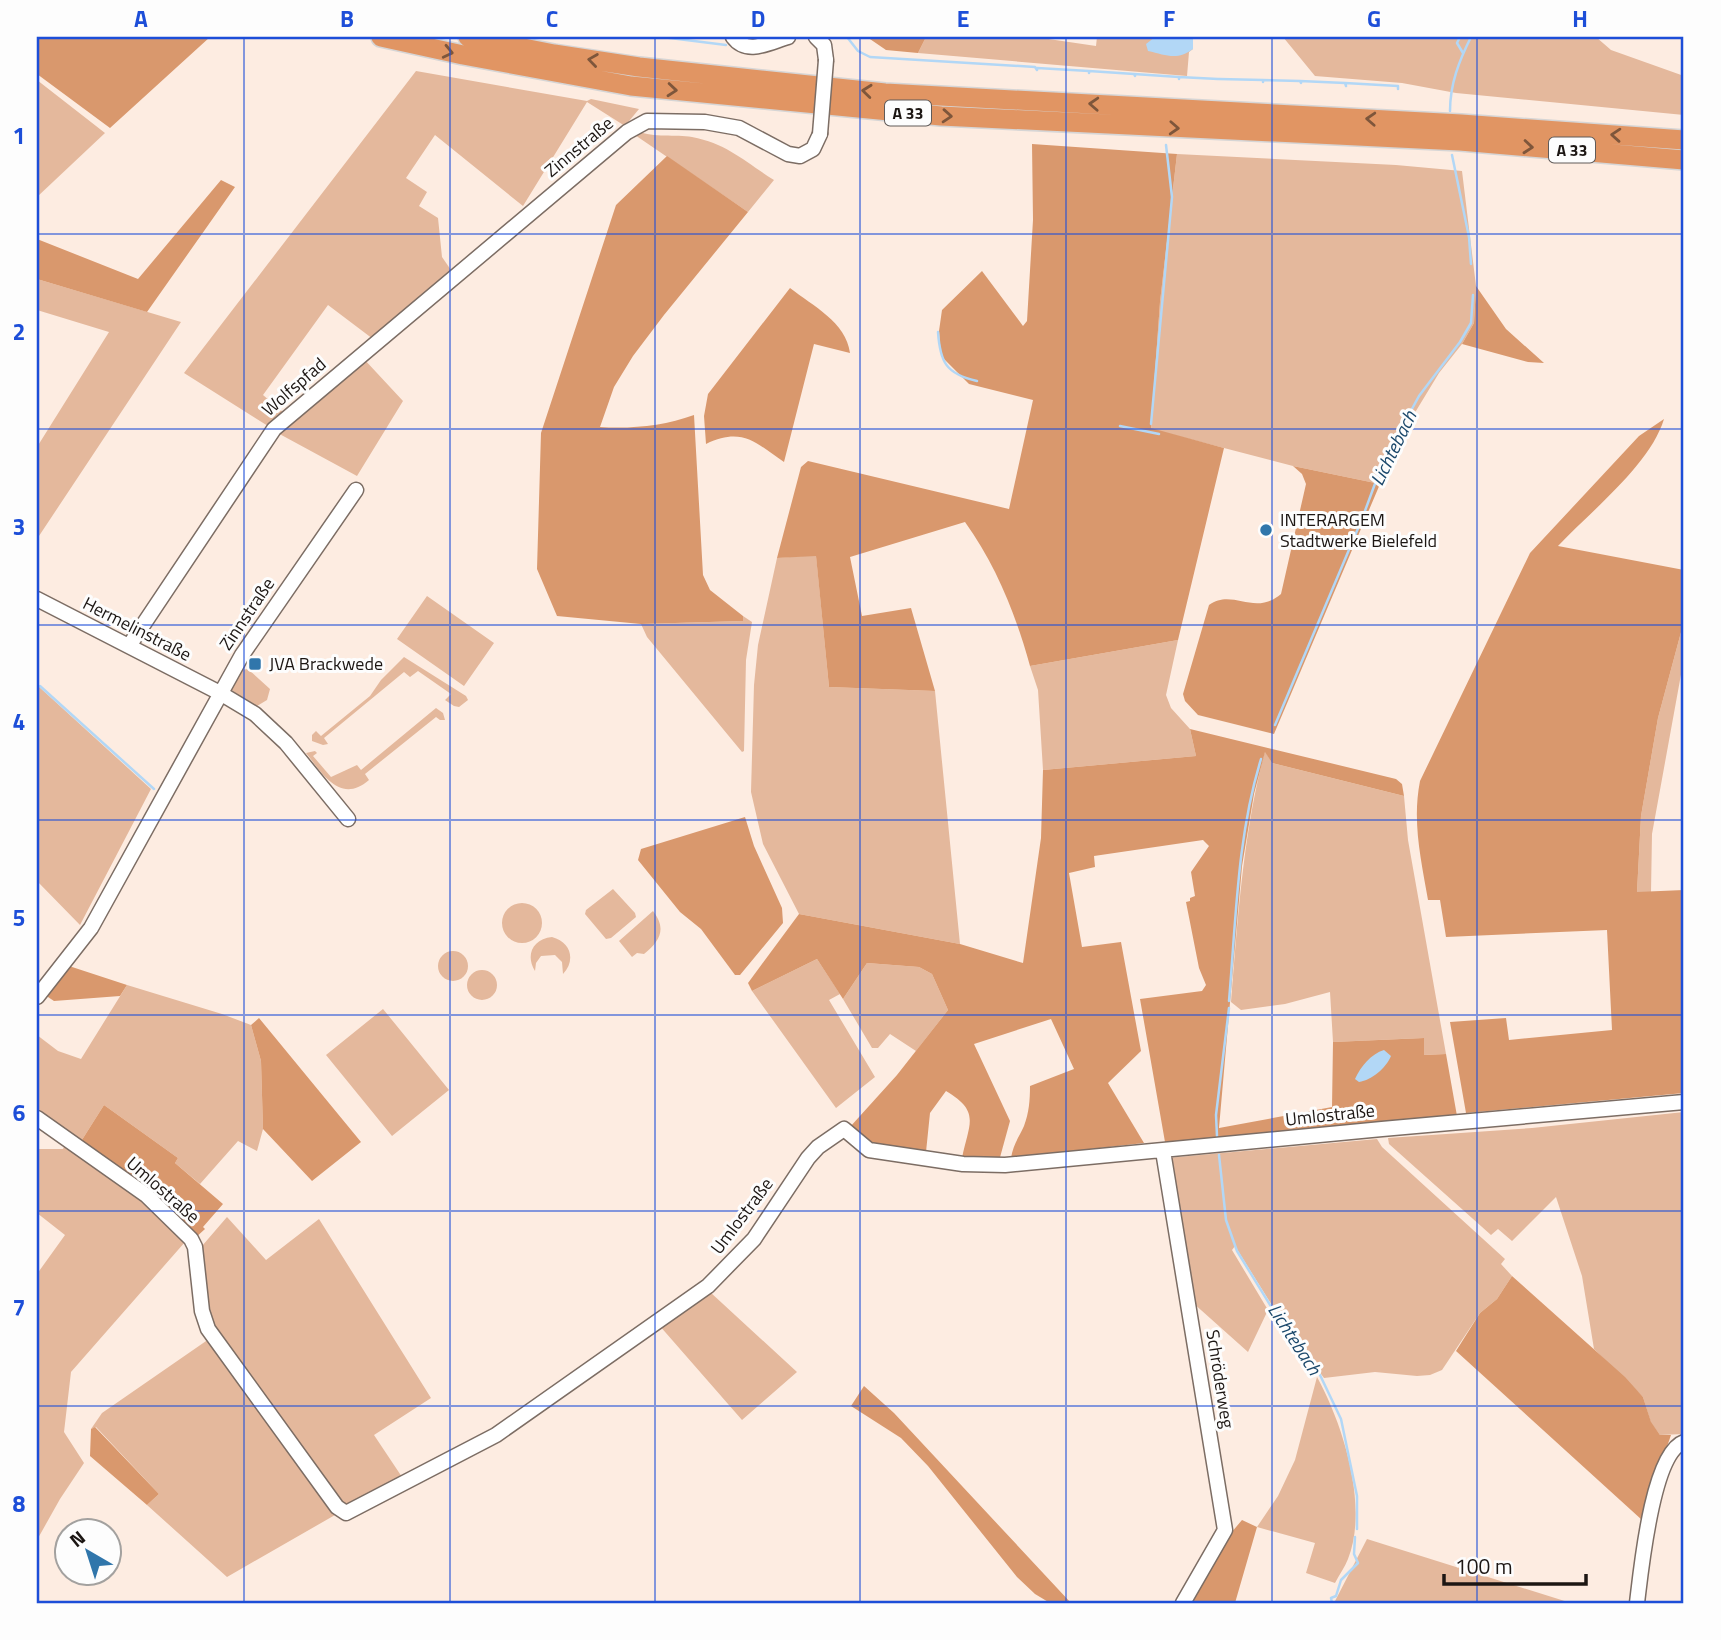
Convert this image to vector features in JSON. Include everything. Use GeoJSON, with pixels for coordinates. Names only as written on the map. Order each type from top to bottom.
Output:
{"type":"FeatureCollection","features":[{"type":"Feature","properties":{"kind":"highway","name":"A 33"},"geometry":{"type":"LineString","coordinates":[[381,37],[547,72],[658,89],[941,116],[1684,140]]}},
{"type":"Feature","properties":{"kind":"highway","name":"A 33"},"geometry":{"type":"LineString","coordinates":[[468,37],[639,67],[885,93],[1450,132],[1684,160]]}},
{"type":"Feature","properties":{"kind":"street"},"geometry":{"type":"LineString","coordinates":[[733,37],[741,46],[748,47],[788,37]]}},
{"type":"Feature","properties":{"kind":"street","name":"Zinnstraße"},"geometry":{"type":"LineString","coordinates":[[506,233],[642,122],[667,120],[724,125],[739,128],[788,154],[800,156],[813,149],[820,134],[826,60],[824,45],[816,37]]}},
{"type":"Feature","properties":{"kind":"street","name":"Wolfspfad"},"geometry":{"type":"LineString","coordinates":[[129,646],[274,429],[506,233]]}},
{"type":"Feature","properties":{"kind":"street","name":"Zinnstraße"},"geometry":{"type":"LineString","coordinates":[[220,693],[262,625],[356,490]]}},
{"type":"Feature","properties":{"kind":"street","name":"Hermelinstraße"},"geometry":{"type":"LineString","coordinates":[[37,599],[220,693]]}},
{"type":"Feature","properties":{"kind":"street"},"geometry":{"type":"LineString","coordinates":[[37,997],[90,928],[220,693],[255,714],[272,729],[348,819]]}},
{"type":"Feature","properties":{"kind":"street","name":"Umlostraße"},"geometry":{"type":"LineString","coordinates":[[37,1118],[146,1195],[191,1239],[195,1247],[202,1311],[208,1329],[340,1510],[346,1513],[496,1435],[708,1286],[754,1239],[808,1158],[818,1147],[844,1129],[869,1150],[963,1164],[1005,1166],[1684,1102]]}},
{"type":"Feature","properties":{"kind":"street","name":"Schröderweg"},"geometry":{"type":"LineString","coordinates":[[1163,1151],[1225,1530],[1183,1603]]}},
{"type":"Feature","properties":{"kind":"street"},"geometry":{"type":"LineString","coordinates":[[1637,1603],[1648,1523],[1659,1483],[1670,1453],[1677,1444],[1684,1442]]}},
{"type":"Feature","properties":{"kind":"shaded area"},"geometry":{"type":"Polygon","coordinates":[[[37,37],[210,37],[110,128],[37,74],[37,37]]]}},
{"type":"Feature","properties":{"kind":"shaded area"},"geometry":{"type":"Polygon","coordinates":[[[867,37],[926,37],[918,53],[886,50],[867,37]]]}},
{"type":"Feature","properties":{"kind":"shaded area"},"geometry":{"type":"Polygon","coordinates":[[[926,37],[1035,37],[1096,46],[1097,37],[1193,37],[1193,49],[1189,52],[1187,76],[918,53],[926,37]]]}},
{"type":"Feature","properties":{"kind":"shaded area"},"geometry":{"type":"Polygon","coordinates":[[[1283,37],[1596,37],[1611,50],[1684,76],[1684,115],[1456,93],[1402,83],[1315,76],[1283,37]]]}},
{"type":"Feature","properties":{"kind":"shaded area"},"geometry":{"type":"Polygon","coordinates":[[[416,71],[639,109],[625,126],[587,102],[523,206],[435,135],[406,178],[427,192],[419,206],[438,218],[442,257],[453,273],[373,339],[328,305],[263,395],[284,413],[268,426],[184,373],[416,71]]]}},
{"type":"Feature","properties":{"kind":"shaded area"},"geometry":{"type":"Polygon","coordinates":[[[37,80],[105,133],[37,197],[37,80]]]}},
{"type":"Feature","properties":{"kind":"shaded area"},"geometry":{"type":"Polygon","coordinates":[[[638,131],[705,140],[736,154],[774,180],[748,212],[632,133],[638,131]]]}},
{"type":"Feature","properties":{"kind":"shaded area"},"geometry":{"type":"Polygon","coordinates":[[[1032,144],[1177,154],[1160,302],[1151,428],[1224,448],[1178,640],[1030,666],[1004,591],[965,522],[850,557],[862,616],[911,608],[935,691],[829,687],[816,556],[777,558],[801,467],[808,461],[1009,509],[1033,400],[969,384],[941,356],[939,331],[942,310],[982,271],[1023,326],[1027,321],[1033,220],[1032,144]]]}},
{"type":"Feature","properties":{"kind":"shaded area"},"geometry":{"type":"Polygon","coordinates":[[[1177,154],[1462,171],[1476,286],[1474,323],[1462,344],[1439,373],[1385,462],[1380,484],[1293,466],[1151,429],[1160,302],[1177,154]]]}},
{"type":"Feature","properties":{"kind":"shaded area"},"geometry":{"type":"Polygon","coordinates":[[[667,156],[748,212],[633,356],[614,387],[600,427],[647,426],[694,415],[703,575],[710,590],[743,616],[743,621],[641,624],[557,616],[537,569],[541,433],[616,205],[667,156]]]}},
{"type":"Feature","properties":{"kind":"shaded area"},"geometry":{"type":"Polygon","coordinates":[[[221,180],[235,187],[147,312],[37,279],[37,239],[138,279],[221,180]]]}},
{"type":"Feature","properties":{"kind":"shaded area"},"geometry":{"type":"Polygon","coordinates":[[[37,279],[181,322],[37,539],[37,447],[109,332],[37,310],[37,279]]]}},
{"type":"Feature","properties":{"kind":"shaded area"},"geometry":{"type":"Polygon","coordinates":[[[1476,286],[1506,329],[1544,363],[1528,362],[1462,344],[1474,323],[1476,286]]]}},
{"type":"Feature","properties":{"kind":"shaded area"},"geometry":{"type":"Polygon","coordinates":[[[790,288],[835,324],[842,332],[850,353],[814,344],[784,462],[748,439],[729,437],[706,444],[704,416],[708,394],[790,288]]]}},
{"type":"Feature","properties":{"kind":"shaded area"},"geometry":{"type":"Polygon","coordinates":[[[363,358],[403,401],[357,476],[274,431],[363,358]]]}},
{"type":"Feature","properties":{"kind":"shaded area"},"geometry":{"type":"Polygon","coordinates":[[[1664,419],[1657,436],[1633,470],[1558,546],[1684,570],[1684,621],[1658,718],[1641,816],[1637,892],[1684,890],[1684,1093],[1466,1113],[1450,1022],[1506,1018],[1509,1040],[1612,1030],[1607,930],[1446,937],[1440,900],[1428,900],[1418,840],[1420,781],[1530,553],[1639,436],[1664,419]]]}},
{"type":"Feature","properties":{"kind":"shaded area"},"geometry":{"type":"Polygon","coordinates":[[[1293,466],[1380,484],[1274,734],[1198,715],[1185,701],[1183,694],[1209,605],[1227,599],[1262,603],[1281,594],[1306,484],[1302,474],[1293,466]]]}},
{"type":"Feature","properties":{"kind":"shaded area"},"geometry":{"type":"Polygon","coordinates":[[[816,555],[829,687],[935,691],[960,944],[799,914],[763,844],[751,792],[758,645],[777,558],[816,555]]]}},
{"type":"Feature","properties":{"kind":"shaded area"},"geometry":{"type":"Polygon","coordinates":[[[427,596],[494,643],[464,686],[397,639],[427,596]]]}},
{"type":"Feature","properties":{"kind":"shaded area"},"geometry":{"type":"Polygon","coordinates":[[[743,616],[752,622],[746,660],[742,752],[647,637],[641,624],[743,621],[743,616]]]}},
{"type":"Feature","properties":{"kind":"shaded area"},"geometry":{"type":"Polygon","coordinates":[[[1684,621],[1684,658],[1652,834],[1651,892],[1637,892],[1641,816],[1658,718],[1684,621]]]}},
{"type":"Feature","properties":{"kind":"shaded area"},"geometry":{"type":"Polygon","coordinates":[[[1178,640],[1166,695],[1171,708],[1190,729],[1196,756],[1043,770],[1038,690],[1030,666],[1178,640]]]}},
{"type":"Feature","properties":{"kind":"shaded area"},"geometry":{"type":"Polygon","coordinates":[[[404,657],[466,696],[468,700],[459,707],[454,706],[445,700],[451,694],[418,671],[410,677],[404,672],[324,738],[328,744],[312,741],[312,735],[316,731],[321,736],[370,696],[381,680],[404,657]]]}},
{"type":"Feature","properties":{"kind":"shaded area"},"geometry":{"type":"Polygon","coordinates":[[[248,669],[270,689],[267,700],[257,706],[238,697],[231,689],[241,670],[248,669]]]}},
{"type":"Feature","properties":{"kind":"shaded area"},"geometry":{"type":"Polygon","coordinates":[[[37,685],[151,789],[80,925],[37,881],[37,685]]]}},
{"type":"Feature","properties":{"kind":"shaded area"},"geometry":{"type":"Polygon","coordinates":[[[436,708],[443,713],[445,720],[436,717],[365,774],[369,780],[359,787],[341,788],[333,783],[306,753],[315,751],[317,753],[313,756],[331,777],[357,765],[361,770],[436,708]]]}},
{"type":"Feature","properties":{"kind":"shaded area"},"geometry":{"type":"Polygon","coordinates":[[[1190,729],[1396,779],[1402,784],[1404,796],[1272,763],[1265,752],[1254,794],[1242,866],[1219,1128],[1332,1107],[1333,1042],[1424,1038],[1424,1055],[1446,1054],[1457,1116],[1165,1142],[1140,999],[1202,991],[1206,985],[1199,968],[1186,902],[1195,896],[1191,872],[1209,846],[1203,840],[1094,856],[1095,867],[1069,873],[1082,947],[1121,942],[1141,1051],[1108,1083],[1144,1143],[1011,1158],[1027,1116],[1030,1086],[1074,1069],[1051,1019],[974,1044],[1010,1121],[999,1161],[962,1158],[970,1119],[964,1105],[946,1091],[930,1113],[926,1152],[877,1147],[850,1127],[897,1075],[948,1010],[932,974],[919,967],[867,963],[843,999],[817,959],[752,991],[748,983],[799,914],[960,944],[1023,963],[1041,838],[1043,770],[1196,756],[1190,729]]]}},
{"type":"Feature","properties":{"kind":"shaded area"},"geometry":{"type":"Polygon","coordinates":[[[1265,751],[1272,763],[1404,796],[1408,840],[1446,1054],[1423,1055],[1423,1038],[1333,1042],[1330,992],[1285,1004],[1241,1010],[1231,1002],[1246,844],[1265,751]]]}},
{"type":"Feature","properties":{"kind":"shaded area"},"geometry":{"type":"Polygon","coordinates":[[[745,817],[754,846],[782,908],[783,923],[740,975],[735,975],[701,929],[680,912],[638,860],[641,849],[745,817]]]}},
{"type":"Feature","properties":{"kind":"shaded area"},"geometry":{"type":"Polygon","coordinates":[[[613,889],[636,917],[611,938],[606,939],[585,914],[586,910],[613,889]]]}},
{"type":"Feature","properties":{"kind":"shaded area"},"geometry":{"type":"Polygon","coordinates":[[[522,903],[536,909],[542,923],[536,937],[522,943],[508,937],[502,923],[508,909],[522,903]]]}},
{"type":"Feature","properties":{"kind":"shaded area"},"geometry":{"type":"Polygon","coordinates":[[[653,911],[660,923],[658,939],[644,954],[637,953],[632,957],[619,941],[653,911]]]}},
{"type":"Feature","properties":{"kind":"shaded area"},"geometry":{"type":"Polygon","coordinates":[[[552,937],[564,943],[570,952],[569,963],[563,974],[562,962],[555,955],[541,956],[535,971],[532,965],[531,954],[536,944],[552,937]]]}},
{"type":"Feature","properties":{"kind":"shaded area"},"geometry":{"type":"Polygon","coordinates":[[[453,951],[464,955],[468,966],[464,977],[453,981],[442,977],[438,966],[442,955],[453,951]]]}},
{"type":"Feature","properties":{"kind":"shaded area"},"geometry":{"type":"Polygon","coordinates":[[[817,959],[840,994],[829,1000],[875,1077],[836,1108],[752,991],[817,959]]]}},
{"type":"Feature","properties":{"kind":"shaded area"},"geometry":{"type":"Polygon","coordinates":[[[867,963],[919,967],[932,974],[948,1010],[916,1051],[890,1034],[878,1048],[872,1048],[843,999],[867,963]]]}},
{"type":"Feature","properties":{"kind":"shaded area"},"geometry":{"type":"Polygon","coordinates":[[[69,966],[127,985],[120,996],[54,1001],[45,995],[69,966]]]}},
{"type":"Feature","properties":{"kind":"shaded area"},"geometry":{"type":"Polygon","coordinates":[[[482,970],[493,974],[497,985],[493,996],[482,1000],[471,996],[467,985],[471,974],[482,970]]]}},
{"type":"Feature","properties":{"kind":"shaded area"},"geometry":{"type":"Polygon","coordinates":[[[127,985],[251,1025],[261,1061],[263,1129],[257,1151],[238,1141],[200,1184],[175,1163],[178,1158],[104,1105],[80,1143],[37,1113],[37,1035],[58,1051],[81,1059],[127,985]]]}},
{"type":"Feature","properties":{"kind":"shaded area"},"geometry":{"type":"Polygon","coordinates":[[[383,1009],[449,1090],[392,1136],[326,1055],[383,1009]]]}},
{"type":"Feature","properties":{"kind":"shaded area"},"geometry":{"type":"Polygon","coordinates":[[[259,1018],[361,1142],[312,1181],[263,1129],[261,1061],[251,1025],[259,1018]]]}},
{"type":"Feature","properties":{"kind":"shaded area"},"geometry":{"type":"Polygon","coordinates":[[[104,1105],[178,1158],[175,1163],[223,1204],[194,1239],[80,1143],[104,1105]]]}},
{"type":"Feature","properties":{"kind":"shaded area"},"geometry":{"type":"Polygon","coordinates":[[[1684,1112],[1684,1434],[1660,1435],[1651,1423],[1643,1397],[1594,1349],[1582,1276],[1556,1197],[1512,1241],[1498,1229],[1491,1235],[1389,1144],[1388,1138],[1532,1128],[1684,1112]]]}},
{"type":"Feature","properties":{"kind":"shaded area"},"geometry":{"type":"Polygon","coordinates":[[[1377,1139],[1382,1147],[1505,1259],[1501,1264],[1512,1276],[1497,1299],[1480,1313],[1442,1370],[1417,1376],[1375,1372],[1324,1378],[1283,1323],[1235,1246],[1232,1250],[1268,1310],[1248,1352],[1192,1302],[1167,1158],[1377,1139]]]}},
{"type":"Feature","properties":{"kind":"shaded area"},"geometry":{"type":"Polygon","coordinates":[[[66,1142],[140,1197],[185,1242],[71,1372],[64,1432],[84,1463],[37,1540],[37,1274],[65,1235],[37,1213],[37,1149],[63,1149],[66,1142]]]}},
{"type":"Feature","properties":{"kind":"shaded area"},"geometry":{"type":"Polygon","coordinates":[[[227,1217],[266,1260],[319,1219],[431,1398],[374,1435],[402,1477],[349,1505],[342,1503],[216,1333],[206,1301],[202,1246],[227,1217]]]}},
{"type":"Feature","properties":{"kind":"shaded area"},"geometry":{"type":"Polygon","coordinates":[[[1512,1276],[1625,1377],[1643,1397],[1651,1422],[1660,1435],[1671,1435],[1642,1520],[1456,1351],[1480,1313],[1497,1299],[1512,1276]]]}},
{"type":"Feature","properties":{"kind":"shaded area"},"geometry":{"type":"Polygon","coordinates":[[[710,1292],[797,1372],[742,1420],[659,1325],[710,1292]]]}},
{"type":"Feature","properties":{"kind":"shaded area"},"geometry":{"type":"Polygon","coordinates":[[[209,1339],[336,1512],[227,1577],[147,1505],[159,1494],[96,1427],[91,1429],[102,1413],[209,1339]]]}},
{"type":"Feature","properties":{"kind":"shaded area"},"geometry":{"type":"Polygon","coordinates":[[[1317,1377],[1344,1441],[1354,1491],[1354,1538],[1348,1559],[1335,1583],[1306,1573],[1315,1543],[1257,1527],[1278,1496],[1295,1460],[1317,1377]]]}},
{"type":"Feature","properties":{"kind":"shaded area"},"geometry":{"type":"Polygon","coordinates":[[[864,1386],[894,1413],[1071,1603],[1050,1603],[1035,1594],[1017,1577],[928,1466],[901,1438],[851,1406],[864,1386]]]}},
{"type":"Feature","properties":{"kind":"shaded area"},"geometry":{"type":"Polygon","coordinates":[[[95,1427],[159,1494],[147,1505],[90,1456],[91,1429],[95,1427]]]}},
{"type":"Feature","properties":{"kind":"shaded area"},"geometry":{"type":"Polygon","coordinates":[[[1242,1520],[1257,1527],[1235,1603],[1189,1603],[1231,1533],[1242,1520]]]}},
{"type":"Feature","properties":{"kind":"shaded area"},"geometry":{"type":"Polygon","coordinates":[[[1367,1539],[1571,1603],[1334,1603],[1367,1539]]]}},
{"type":"Feature","properties":{"kind":"water"},"geometry":{"type":"Polygon","coordinates":[[[1155,37],[1193,37],[1193,49],[1176,56],[1148,51],[1146,44],[1155,37]]]}},
{"type":"Feature","properties":{"kind":"water"},"geometry":{"type":"Polygon","coordinates":[[[1384,1050],[1391,1056],[1382,1069],[1364,1081],[1355,1079],[1367,1061],[1384,1050]]]}},
{"type":"Feature","properties":{"kind":"waterway"},"geometry":{"type":"LineString","coordinates":[[662,37],[726,45]]}},
{"type":"Feature","properties":{"kind":"waterway"},"geometry":{"type":"LineString","coordinates":[[847,37],[858,51],[870,57],[1035,67],[1037,70]]}},
{"type":"Feature","properties":{"kind":"waterway"},"geometry":{"type":"LineString","coordinates":[[1460,37],[1457,43],[1463,53]]}},
{"type":"Feature","properties":{"kind":"waterway","name":"Lichtebach"},"geometry":{"type":"LineString","coordinates":[[1450,111],[1456,73],[1471,37]]}},
{"type":"Feature","properties":{"kind":"waterway"},"geometry":{"type":"LineString","coordinates":[[1037,68],[1089,73]]}},
{"type":"Feature","properties":{"kind":"waterway"},"geometry":{"type":"LineString","coordinates":[[1089,71],[1135,76]]}},
{"type":"Feature","properties":{"kind":"waterway"},"geometry":{"type":"LineString","coordinates":[[1134,74],[1179,79]]}},
{"type":"Feature","properties":{"kind":"waterway"},"geometry":{"type":"LineString","coordinates":[[1179,77],[1218,79]]}},
{"type":"Feature","properties":{"kind":"waterway"},"geometry":{"type":"LineString","coordinates":[[1219,79],[1263,82]]}},
{"type":"Feature","properties":{"kind":"waterway"},"geometry":{"type":"LineString","coordinates":[[1263,80],[1301,83]]}},
{"type":"Feature","properties":{"kind":"waterway"},"geometry":{"type":"LineString","coordinates":[[1300,81],[1345,83],[1346,86]]}},
{"type":"Feature","properties":{"kind":"waterway"},"geometry":{"type":"LineString","coordinates":[[1345,83],[1398,86],[1398,89]]}},
{"type":"Feature","properties":{"kind":"waterway"},"geometry":{"type":"LineString","coordinates":[[1151,424],[1172,197],[1166,145]]}},
{"type":"Feature","properties":{"kind":"waterway","name":"Lichtebach"},"geometry":{"type":"LineString","coordinates":[[1452,155],[1469,237],[1471,264]]}},
{"type":"Feature","properties":{"kind":"waterway","name":"Lichtebach"},"geometry":{"type":"LineString","coordinates":[[1275,725],[1362,519],[1383,462],[1419,396],[1471,323],[1473,295]]}},
{"type":"Feature","properties":{"kind":"waterway"},"geometry":{"type":"LineString","coordinates":[[938,332],[943,359],[947,365],[958,375],[977,381]]}},
{"type":"Feature","properties":{"kind":"waterway"},"geometry":{"type":"LineString","coordinates":[[1120,426],[1159,434]]}},
{"type":"Feature","properties":{"kind":"waterway"},"geometry":{"type":"LineString","coordinates":[[40,686],[154,789]]}},
{"type":"Feature","properties":{"kind":"waterway","name":"Lichtebach"},"geometry":{"type":"LineString","coordinates":[[1229,1001],[1242,848],[1261,759]]}},
{"type":"Feature","properties":{"kind":"waterway","name":"Lichtebach"},"geometry":{"type":"LineString","coordinates":[[1217,1136],[1216,1115],[1229,1008]]}},
{"type":"Feature","properties":{"kind":"waterway","name":"Lichtebach"},"geometry":{"type":"LineString","coordinates":[[1219,1155],[1226,1220],[1237,1251],[1286,1331],[1320,1375],[1341,1419],[1357,1496],[1357,1529]]}},
{"type":"Feature","properties":{"kind":"waterway","name":"Lichtebach"},"geometry":{"type":"LineString","coordinates":[[1332,1603],[1331,1598],[1336,1596],[1341,1580],[1358,1563],[1354,1554],[1355,1537]]}},
{"type":"Feature","properties":{"kind":"place","name":"INTERARGEM Stadtwerke Bielefeld"},"geometry":{"type":"Point","coordinates":[1266,530]}},
{"type":"Feature","properties":{"kind":"place","name":"JVA Brackwede"},"geometry":{"type":"Point","coordinates":[255,664]}}]}
